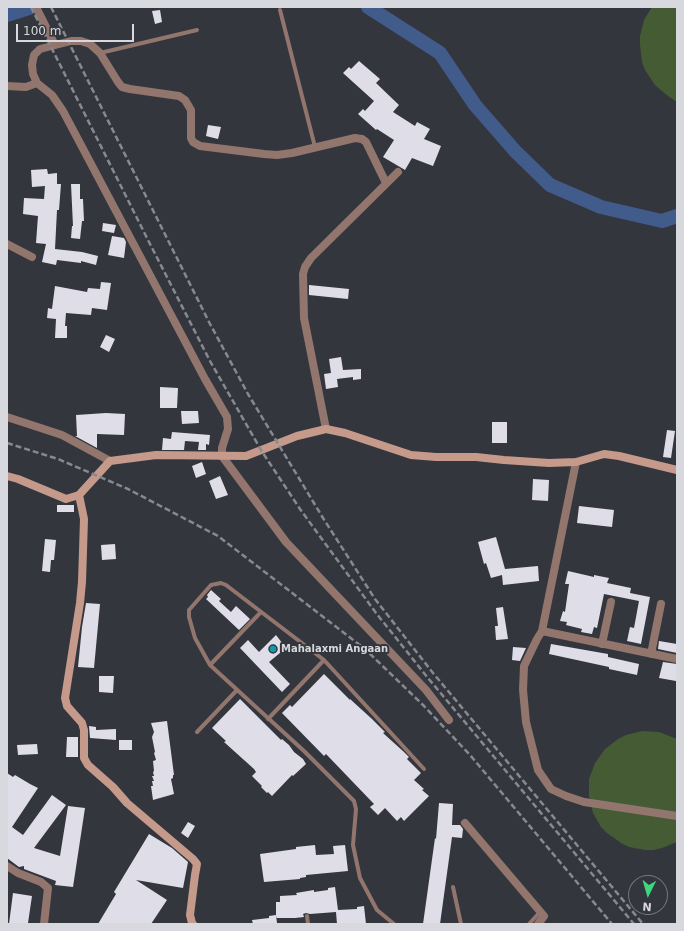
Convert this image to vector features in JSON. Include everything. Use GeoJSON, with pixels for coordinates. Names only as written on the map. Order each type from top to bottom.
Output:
{"type":"FeatureCollection","features":[{"type":"Feature","properties":{"kind":"street"},"geometry":{"type":"LineString","coordinates":[[36,7],[55,45]]}},
{"type":"Feature","properties":{"kind":"street"},"geometry":{"type":"LineString","coordinates":[[386,183],[366,142],[362,139],[355,138],[315,148],[277,155],[200,146],[193,142],[190,138],[191,110],[185,100],[179,96],[130,89],[122,86],[100,53],[90,44],[81,41],[71,41],[40,49],[34,55],[32,65],[33,74],[37,83],[52,95],[64,111],[205,379],[227,417],[228,429],[222,448],[222,456],[286,542],[426,690],[449,720]]}},
{"type":"Feature","properties":{"kind":"street"},"geometry":{"type":"LineString","coordinates":[[7,86],[26,87],[37,83]]}},
{"type":"Feature","properties":{"kind":"street"},"geometry":{"type":"LineString","coordinates":[[326,429],[304,318],[303,274],[305,267],[311,258],[398,172]]}},
{"type":"Feature","properties":{"kind":"street"},"geometry":{"type":"LineString","coordinates":[[7,244],[32,257]]}},
{"type":"Feature","properties":{"kind":"street"},"geometry":{"type":"LineString","coordinates":[[7,417],[62,435],[110,461],[156,455],[246,456],[297,436],[326,429],[345,433],[411,455],[436,457],[476,457],[549,463],[576,462],[604,454],[619,456],[677,470]]}},
{"type":"Feature","properties":{"kind":"street"},"geometry":{"type":"LineString","coordinates":[[7,476],[18,478],[66,498],[79,495],[110,461]]}},
{"type":"Feature","properties":{"kind":"street"},"geometry":{"type":"LineString","coordinates":[[576,462],[542,631],[524,666],[523,690],[526,722],[538,770],[551,789],[584,802],[677,816]]}},
{"type":"Feature","properties":{"kind":"street"},"geometry":{"type":"LineString","coordinates":[[79,495],[84,520],[82,582],[65,698],[67,706],[82,723],[84,730],[84,758],[88,764],[113,787],[127,803],[198,864],[195,875],[190,915],[192,923],[194,924]]}},
{"type":"Feature","properties":{"kind":"street"},"geometry":{"type":"LineString","coordinates":[[602,644],[611,602]]}},
{"type":"Feature","properties":{"kind":"street"},"geometry":{"type":"LineString","coordinates":[[651,654],[661,604]]}},
{"type":"Feature","properties":{"kind":"street"},"geometry":{"type":"LineString","coordinates":[[542,631],[677,659]]}},
{"type":"Feature","properties":{"kind":"street"},"geometry":{"type":"LineString","coordinates":[[465,823],[544,916],[538,924]]}},
{"type":"Feature","properties":{"kind":"street"},"geometry":{"type":"LineString","coordinates":[[7,866],[18,873],[41,882],[48,888],[44,924]]}},
{"type":"Feature","properties":{"kind":"lane"},"geometry":{"type":"LineString","coordinates":[[280,10],[315,148]]}},
{"type":"Feature","properties":{"kind":"lane"},"geometry":{"type":"LineString","coordinates":[[100,53],[197,30]]}},
{"type":"Feature","properties":{"kind":"lane"},"geometry":{"type":"LineString","coordinates":[[394,924],[377,910],[360,878],[353,845],[356,809],[354,801],[314,761],[210,665],[195,638],[188,613],[189,610],[211,585],[221,583],[226,585],[324,660],[424,769]]}},
{"type":"Feature","properties":{"kind":"lane"},"geometry":{"type":"LineString","coordinates":[[210,665],[261,612]]}},
{"type":"Feature","properties":{"kind":"lane"},"geometry":{"type":"LineString","coordinates":[[268,719],[324,660]]}},
{"type":"Feature","properties":{"kind":"lane"},"geometry":{"type":"LineString","coordinates":[[197,732],[237,690]]}},
{"type":"Feature","properties":{"kind":"lane"},"geometry":{"type":"LineString","coordinates":[[453,887],[461,924]]}},
{"type":"Feature","properties":{"kind":"lane"},"geometry":{"type":"LineString","coordinates":[[529,924],[541,912]]}},
{"type":"Feature","properties":{"kind":"lane"},"geometry":{"type":"LineString","coordinates":[[307,916],[308,924]]}},
{"type":"Feature","properties":{"kind":"green space"},"geometry":{"type":"Polygon","coordinates":[[[652,7],[677,7],[677,102],[655,85],[645,70],[642,62],[640,36],[644,20],[652,7]]]}},
{"type":"Feature","properties":{"kind":"green space"},"geometry":{"type":"Polygon","coordinates":[[[642,731],[659,732],[677,739],[677,842],[654,850],[629,847],[607,833],[601,827],[593,813],[589,796],[589,779],[595,763],[605,749],[626,735],[642,731]]]}},
{"type":"Feature","properties":{"kind":"building"},"geometry":{"type":"Polygon","coordinates":[[[160,10],[162,22],[155,24],[152,11],[160,10]]]}},
{"type":"Feature","properties":{"kind":"building"},"geometry":{"type":"Polygon","coordinates":[[[359,61],[380,79],[376,83],[399,105],[393,112],[415,126],[417,122],[430,129],[424,139],[441,146],[433,166],[412,158],[405,170],[383,157],[394,140],[377,129],[376,130],[358,114],[363,109],[365,111],[374,101],[343,73],[349,67],[351,69],[359,61]]]}},
{"type":"Feature","properties":{"kind":"building"},"geometry":{"type":"Polygon","coordinates":[[[208,125],[221,127],[218,139],[206,136],[208,125]]]}},
{"type":"Feature","properties":{"kind":"building"},"geometry":{"type":"Polygon","coordinates":[[[47,169],[48,174],[57,173],[57,184],[61,184],[59,210],[57,210],[55,249],[82,252],[98,256],[96,265],[81,261],[81,263],[57,260],[56,265],[42,262],[46,244],[36,243],[38,216],[23,214],[24,198],[44,199],[45,186],[32,187],[31,170],[47,169]]]}},
{"type":"Feature","properties":{"kind":"building"},"geometry":{"type":"Polygon","coordinates":[[[71,184],[80,184],[80,199],[83,199],[84,221],[82,221],[80,239],[71,238],[73,226],[71,184]]]}},
{"type":"Feature","properties":{"kind":"building"},"geometry":{"type":"Polygon","coordinates":[[[103,223],[116,225],[114,233],[102,231],[103,223]]]}},
{"type":"Feature","properties":{"kind":"building"},"geometry":{"type":"Polygon","coordinates":[[[112,236],[124,238],[126,242],[124,258],[108,255],[112,236]]]}},
{"type":"Feature","properties":{"kind":"building"},"geometry":{"type":"Polygon","coordinates":[[[101,282],[111,283],[107,310],[92,308],[91,315],[66,313],[65,326],[67,326],[67,338],[55,338],[56,319],[47,318],[48,308],[52,309],[55,286],[87,292],[88,288],[100,289],[101,282]]]}},
{"type":"Feature","properties":{"kind":"building"},"geometry":{"type":"Polygon","coordinates":[[[309,285],[349,289],[348,299],[309,295],[309,285]]]}},
{"type":"Feature","properties":{"kind":"building"},"geometry":{"type":"Polygon","coordinates":[[[106,335],[115,339],[109,352],[100,347],[106,335]]]}},
{"type":"Feature","properties":{"kind":"building"},"geometry":{"type":"Polygon","coordinates":[[[341,357],[343,370],[361,369],[361,379],[353,380],[353,377],[337,379],[338,387],[326,389],[324,374],[331,373],[329,359],[341,357]]]}},
{"type":"Feature","properties":{"kind":"building"},"geometry":{"type":"Polygon","coordinates":[[[160,387],[178,388],[177,408],[160,408],[160,387]]]}},
{"type":"Feature","properties":{"kind":"building"},"geometry":{"type":"Polygon","coordinates":[[[181,411],[198,411],[199,423],[182,424],[181,411]]]}},
{"type":"Feature","properties":{"kind":"building"},"geometry":{"type":"Polygon","coordinates":[[[106,413],[125,414],[124,435],[97,434],[97,448],[75,436],[77,436],[76,415],[106,413]]]}},
{"type":"Feature","properties":{"kind":"building"},"geometry":{"type":"Polygon","coordinates":[[[492,422],[507,422],[507,443],[492,443],[492,422]]]}},
{"type":"Feature","properties":{"kind":"building"},"geometry":{"type":"Polygon","coordinates":[[[667,430],[675,431],[671,458],[663,457],[667,430]]]}},
{"type":"Feature","properties":{"kind":"building"},"geometry":{"type":"Polygon","coordinates":[[[172,432],[210,435],[209,445],[206,444],[206,450],[198,450],[199,442],[185,441],[184,450],[162,450],[163,438],[171,439],[172,432]]]}},
{"type":"Feature","properties":{"kind":"building"},"geometry":{"type":"Polygon","coordinates":[[[202,462],[206,474],[196,478],[192,466],[202,462]]]}},
{"type":"Feature","properties":{"kind":"building"},"geometry":{"type":"Polygon","coordinates":[[[220,476],[228,495],[216,499],[209,481],[220,476]]]}},
{"type":"Feature","properties":{"kind":"building"},"geometry":{"type":"Polygon","coordinates":[[[533,479],[549,480],[548,501],[532,500],[533,479]]]}},
{"type":"Feature","properties":{"kind":"building"},"geometry":{"type":"Polygon","coordinates":[[[57,505],[74,505],[74,512],[57,512],[57,505]]]}},
{"type":"Feature","properties":{"kind":"building"},"geometry":{"type":"Polygon","coordinates":[[[579,506],[614,510],[612,527],[577,523],[579,506]]]}},
{"type":"Feature","properties":{"kind":"building"},"geometry":{"type":"Polygon","coordinates":[[[496,537],[505,569],[538,566],[539,581],[503,585],[502,575],[491,578],[486,563],[484,564],[478,542],[496,537]]]}},
{"type":"Feature","properties":{"kind":"building"},"geometry":{"type":"Polygon","coordinates":[[[45,539],[56,540],[54,560],[51,560],[50,572],[42,571],[45,539]]]}},
{"type":"Feature","properties":{"kind":"building"},"geometry":{"type":"Polygon","coordinates":[[[115,544],[116,559],[102,560],[101,545],[115,544]]]}},
{"type":"Feature","properties":{"kind":"building"},"geometry":{"type":"Polygon","coordinates":[[[568,571],[594,577],[594,575],[609,578],[607,583],[631,588],[630,593],[650,597],[641,644],[627,641],[630,627],[634,628],[639,601],[604,594],[597,628],[594,627],[592,634],[581,632],[582,629],[566,625],[567,622],[560,621],[563,611],[565,612],[569,584],[565,584],[568,571]]]}},
{"type":"Feature","properties":{"kind":"building"},"geometry":{"type":"Polygon","coordinates":[[[211,590],[221,599],[219,601],[231,612],[236,606],[250,619],[239,630],[206,599],[211,590]]]}},
{"type":"Feature","properties":{"kind":"building"},"geometry":{"type":"Polygon","coordinates":[[[86,603],[100,604],[94,668],[78,667],[86,603]]]}},
{"type":"Feature","properties":{"kind":"building"},"geometry":{"type":"Polygon","coordinates":[[[503,607],[508,639],[496,640],[495,626],[498,626],[496,608],[503,607]]]}},
{"type":"Feature","properties":{"kind":"building"},"geometry":{"type":"Polygon","coordinates":[[[276,635],[286,648],[269,662],[290,684],[282,692],[240,648],[248,640],[259,652],[276,635]]]}},
{"type":"Feature","properties":{"kind":"building"},"geometry":{"type":"Polygon","coordinates":[[[659,641],[677,644],[677,653],[658,649],[659,641]]]}},
{"type":"Feature","properties":{"kind":"building"},"geometry":{"type":"Polygon","coordinates":[[[551,644],[608,654],[608,657],[639,664],[637,675],[609,669],[609,667],[549,654],[551,644]]]}},
{"type":"Feature","properties":{"kind":"building"},"geometry":{"type":"Polygon","coordinates":[[[513,647],[526,648],[520,661],[512,660],[513,647]]]}},
{"type":"Feature","properties":{"kind":"building"},"geometry":{"type":"Polygon","coordinates":[[[663,662],[677,664],[676,681],[659,678],[663,662]]]}},
{"type":"Feature","properties":{"kind":"building"},"geometry":{"type":"Polygon","coordinates":[[[324,674],[385,732],[383,733],[409,757],[407,759],[421,773],[414,780],[429,796],[404,821],[401,817],[397,821],[385,808],[378,815],[370,807],[374,804],[326,754],[324,756],[282,713],[290,705],[292,707],[324,674]]]}},
{"type":"Feature","properties":{"kind":"building"},"geometry":{"type":"Polygon","coordinates":[[[99,676],[114,676],[113,693],[99,692],[99,676]]]}},
{"type":"Feature","properties":{"kind":"building"},"geometry":{"type":"Polygon","coordinates":[[[240,699],[281,740],[282,739],[289,745],[306,764],[293,776],[292,775],[272,796],[261,787],[262,786],[252,776],[256,772],[254,769],[224,742],[226,741],[212,728],[240,699]]]}},
{"type":"Feature","properties":{"kind":"building"},"geometry":{"type":"Polygon","coordinates":[[[167,721],[174,775],[171,779],[174,794],[153,800],[151,786],[153,786],[152,781],[154,781],[152,776],[154,776],[153,761],[156,760],[152,737],[154,732],[151,723],[167,721]]]}},
{"type":"Feature","properties":{"kind":"building"},"geometry":{"type":"Polygon","coordinates":[[[89,726],[96,727],[96,730],[116,729],[116,740],[90,738],[89,726]]]}},
{"type":"Feature","properties":{"kind":"building"},"geometry":{"type":"Polygon","coordinates":[[[67,737],[78,737],[78,757],[66,757],[67,737]]]}},
{"type":"Feature","properties":{"kind":"building"},"geometry":{"type":"Polygon","coordinates":[[[119,740],[132,740],[132,750],[119,750],[119,740]]]}},
{"type":"Feature","properties":{"kind":"building"},"geometry":{"type":"Polygon","coordinates":[[[37,744],[38,754],[18,755],[17,745],[37,744]]]}},
{"type":"Feature","properties":{"kind":"building"},"geometry":{"type":"Polygon","coordinates":[[[7,773],[13,777],[15,775],[38,788],[12,827],[23,835],[52,795],[66,805],[34,848],[60,856],[68,806],[85,808],[73,887],[55,885],[56,881],[24,869],[24,866],[19,867],[7,858],[7,773]]]}},
{"type":"Feature","properties":{"kind":"building"},"geometry":{"type":"Polygon","coordinates":[[[439,803],[453,804],[452,825],[460,825],[463,829],[462,838],[452,837],[440,924],[423,924],[435,838],[436,839],[439,803]]]}},
{"type":"Feature","properties":{"kind":"building"},"geometry":{"type":"Polygon","coordinates":[[[188,822],[195,826],[188,838],[181,833],[188,822]]]}},
{"type":"Feature","properties":{"kind":"building"},"geometry":{"type":"Polygon","coordinates":[[[149,834],[172,848],[188,862],[183,888],[136,880],[167,900],[151,924],[98,924],[116,894],[114,892],[149,834]]]}},
{"type":"Feature","properties":{"kind":"building"},"geometry":{"type":"Polygon","coordinates":[[[315,845],[316,855],[334,854],[333,846],[345,845],[348,871],[306,875],[306,877],[300,879],[264,882],[260,854],[315,845]]]}},
{"type":"Feature","properties":{"kind":"building"},"geometry":{"type":"Polygon","coordinates":[[[335,887],[338,910],[357,909],[357,907],[364,906],[366,924],[337,924],[336,912],[306,913],[303,914],[304,917],[276,918],[277,923],[274,924],[253,924],[252,920],[269,918],[269,916],[276,915],[276,902],[280,902],[280,896],[297,895],[296,893],[314,890],[314,892],[328,890],[328,888],[335,887]]]}},
{"type":"Feature","properties":{"kind":"building"},"geometry":{"type":"Polygon","coordinates":[[[13,893],[32,896],[28,923],[9,924],[13,893]]]}},
{"type":"Feature","properties":{"kind":"waterway"},"geometry":{"type":"LineString","coordinates":[[7,15],[32,7]]}},
{"type":"Feature","properties":{"kind":"waterway"},"geometry":{"type":"LineString","coordinates":[[368,7],[440,53],[475,105],[515,151],[550,185],[601,207],[662,221],[677,216]]}},
{"type":"Feature","properties":{"kind":"railway"},"geometry":{"type":"LineString","coordinates":[[31,7],[210,361],[261,450],[300,509],[376,613],[428,678],[634,924]]}},
{"type":"Feature","properties":{"kind":"railway"},"geometry":{"type":"LineString","coordinates":[[51,7],[209,322],[248,394],[323,518],[375,599],[433,673],[643,924]]}},
{"type":"Feature","properties":{"kind":"railway"},"geometry":{"type":"LineString","coordinates":[[7,443],[58,459],[128,489],[218,536],[365,649],[424,706],[470,755],[612,924]]}},
{"type":"Feature","properties":{"kind":"place","name":"Mahalaxmi Angaan"},"geometry":{"type":"Point","coordinates":[273,649]}}]}
